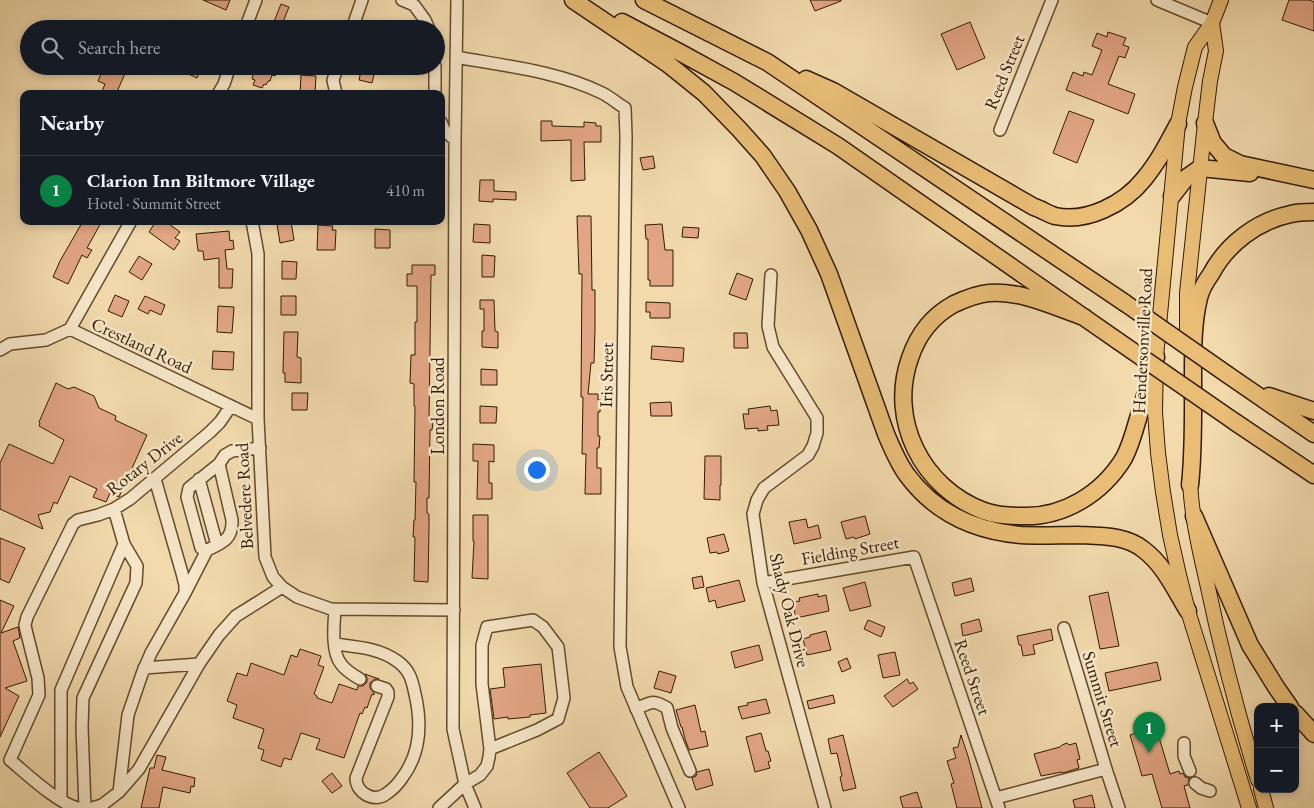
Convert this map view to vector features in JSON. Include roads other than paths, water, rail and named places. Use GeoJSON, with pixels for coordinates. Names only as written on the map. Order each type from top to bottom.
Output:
{"type":"FeatureCollection","features":[{"type":"Feature","properties":{"kind":"highway"},"geometry":{"type":"LineString","coordinates":[[574,0],[674,49],[734,82],[838,146],[1314,475]]}},
{"type":"Feature","properties":{"kind":"highway"},"geometry":{"type":"LineString","coordinates":[[574,0],[668,64],[704,93],[763,156],[787,191],[809,230],[829,274],[895,456],[906,474],[932,503],[953,517],[993,531],[1021,535],[1112,537],[1128,542],[1143,549],[1159,563],[1188,611]]}},
{"type":"Feature","properties":{"kind":"highway"},"geometry":{"type":"LineString","coordinates":[[644,0],[767,62],[833,91],[1034,207],[1055,216],[1076,218],[1101,211],[1122,199],[1143,181],[1178,124]]}},
{"type":"Feature","properties":{"kind":"highway"},"geometry":{"type":"LineString","coordinates":[[767,62],[1125,303],[1314,434]]}},
{"type":"Feature","properties":{"kind":"highway"},"geometry":{"type":"LineString","coordinates":[[1205,123],[1213,143],[1224,156],[1240,164],[1314,180]]}},
{"type":"Feature","properties":{"kind":"highway"},"geometry":{"type":"LineString","coordinates":[[1172,196],[1186,178],[1200,168],[1253,173],[1285,173]]}},
{"type":"Feature","properties":{"kind":"highway"},"geometry":{"type":"LineString","coordinates":[[1190,485],[1193,447],[1193,344],[1199,297],[1218,261],[1240,238],[1265,223],[1291,214],[1314,212]]}},
{"type":"Feature","properties":{"kind":"highway"},"geometry":{"type":"LineString","coordinates":[[1084,317],[1009,293],[988,293],[967,298],[942,310],[928,324],[914,347],[906,368],[902,394],[905,420],[912,444],[940,485],[961,500],[984,511],[1008,516],[1031,517],[1053,513],[1072,506],[1092,494],[1110,476],[1124,457],[1134,434],[1156,357]]}},
{"type":"Feature","properties":{"kind":"highway"},"geometry":{"type":"LineString","coordinates":[[1242,385],[1278,400],[1314,411]]}},
{"type":"Feature","properties":{"kind":"highway"},"geometry":{"type":"LineString","coordinates":[[1283,454],[1314,483]]}},
{"type":"Feature","properties":{"kind":"highway"},"geometry":{"type":"LineString","coordinates":[[1194,516],[1250,646],[1287,703]]}},
{"type":"Feature","properties":{"kind":"highway"},"geometry":{"type":"LineString","coordinates":[[1299,717],[1314,734]]}},
{"type":"Feature","properties":{"kind":"main road","name":"Hendersonville Road"},"geometry":{"type":"LineString","coordinates":[[1221,0],[1212,23],[1195,47],[1178,124],[1156,357],[1155,412],[1163,492],[1170,535],[1188,611],[1249,808]]}},
{"type":"Feature","properties":{"kind":"main road","name":"Hendersonville Road"},"geometry":{"type":"LineString","coordinates":[[1212,23],[1216,51],[1210,81],[1187,293],[1190,485],[1201,556],[1218,635],[1254,766]]}},
{"type":"Feature","properties":{"kind":"main road"},"geometry":{"type":"LineString","coordinates":[[1261,793],[1266,808]]}},
{"type":"Feature","properties":{"kind":"street"},"geometry":{"type":"LineString","coordinates":[[248,20],[256,0]]}},
{"type":"Feature","properties":{"kind":"street"},"geometry":{"type":"LineString","coordinates":[[355,20],[362,0]]}},
{"type":"Feature","properties":{"kind":"street"},"geometry":{"type":"LineString","coordinates":[[402,0],[414,5],[425,20]]}},
{"type":"Feature","properties":{"kind":"street","name":"London Road"},"geometry":{"type":"LineString","coordinates":[[457,0],[453,729],[465,784],[475,808]]}},
{"type":"Feature","properties":{"kind":"street","name":"Reed Street"},"geometry":{"type":"LineString","coordinates":[[1000,130],[1052,0]]}},
{"type":"Feature","properties":{"kind":"street"},"geometry":{"type":"LineString","coordinates":[[1157,0],[1212,23]]}},
{"type":"Feature","properties":{"kind":"street","name":"Iris Street"},"geometry":{"type":"LineString","coordinates":[[456,57],[548,74],[603,94],[624,108],[626,136],[620,647],[627,687],[679,808]]}},
{"type":"Feature","properties":{"kind":"street"},"geometry":{"type":"LineString","coordinates":[[220,90],[227,75]]}},
{"type":"Feature","properties":{"kind":"street"},"geometry":{"type":"LineString","coordinates":[[335,75],[333,80],[335,90]]}},
{"type":"Feature","properties":{"kind":"street"},"geometry":{"type":"LineString","coordinates":[[435,75],[435,90]]}},
{"type":"Feature","properties":{"kind":"street"},"geometry":{"type":"LineString","coordinates":[[445,131],[455,140]]}},
{"type":"Feature","properties":{"kind":"street","name":"Crestland Road"},"geometry":{"type":"LineString","coordinates":[[129,225],[70,329],[258,419]]}},
{"type":"Feature","properties":{"kind":"street","name":"Belvedere Road"},"geometry":{"type":"LineString","coordinates":[[253,225],[258,254],[258,419],[265,557],[273,577],[282,587],[296,597],[331,609],[454,610]]}},
{"type":"Feature","properties":{"kind":"street","name":"Shady Oak Drive"},"geometry":{"type":"LineString","coordinates":[[771,275],[768,326],[773,347],[816,418],[817,433],[808,455],[764,488],[757,500],[753,514],[762,583],[825,808]]}},
{"type":"Feature","properties":{"kind":"street"},"geometry":{"type":"LineString","coordinates":[[0,350],[10,344],[46,340],[70,329]]}},
{"type":"Feature","properties":{"kind":"street","name":"Rotary Drive"},"geometry":{"type":"LineString","coordinates":[[78,808],[69,806],[5,757],[39,695],[38,678],[26,630],[27,617],[73,524],[78,520],[114,509],[130,499],[210,432],[231,406]]}},
{"type":"Feature","properties":{"kind":"street"},"geometry":{"type":"LineString","coordinates":[[212,548],[201,548],[187,496],[189,488],[220,464],[224,455],[232,450],[260,448]]}},
{"type":"Feature","properties":{"kind":"street"},"geometry":{"type":"LineString","coordinates":[[119,792],[128,715],[144,668],[212,548],[227,539],[233,528],[220,464]]}},
{"type":"Feature","properties":{"kind":"street"},"geometry":{"type":"LineString","coordinates":[[155,479],[182,573],[185,593]]}},
{"type":"Feature","properties":{"kind":"street"},"geometry":{"type":"LineString","coordinates":[[199,479],[212,548]]}},
{"type":"Feature","properties":{"kind":"street"},"geometry":{"type":"LineString","coordinates":[[85,808],[82,727],[83,698],[136,583],[137,566],[124,544],[114,509]]}},
{"type":"Feature","properties":{"kind":"street"},"geometry":{"type":"LineString","coordinates":[[61,800],[61,690],[124,544]]}},
{"type":"Feature","properties":{"kind":"street","name":"Reed Street"},"geometry":{"type":"LineString","coordinates":[[914,557],[998,803]]}},
{"type":"Feature","properties":{"kind":"street","name":"Fielding Street"},"geometry":{"type":"LineString","coordinates":[[762,583],[914,557]]}},
{"type":"Feature","properties":{"kind":"street"},"geometry":{"type":"LineString","coordinates":[[92,808],[102,805],[119,792],[139,769],[199,664],[219,635],[236,616],[282,587]]}},
{"type":"Feature","properties":{"kind":"street"},"geometry":{"type":"LineString","coordinates":[[334,609],[336,655],[348,672],[360,679]]}},
{"type":"Feature","properties":{"kind":"street"},"geometry":{"type":"LineString","coordinates":[[439,808],[465,784],[480,775],[487,766],[490,749],[482,684],[482,645],[487,627],[534,620],[558,647],[564,698],[558,719],[537,730],[490,749]]}},
{"type":"Feature","properties":{"kind":"street","name":"Summit Street"},"geometry":{"type":"LineString","coordinates":[[1064,628],[1119,808]]}},
{"type":"Feature","properties":{"kind":"street"},"geometry":{"type":"LineString","coordinates":[[335,644],[382,652],[409,672],[419,710],[418,747],[407,772],[398,784],[381,798],[368,796],[356,783],[356,778],[388,697],[386,689],[377,686]]}},
{"type":"Feature","properties":{"kind":"street"},"geometry":{"type":"LineString","coordinates":[[144,668],[199,664]]}},
{"type":"Feature","properties":{"kind":"street"},"geometry":{"type":"LineString","coordinates":[[636,708],[650,702],[658,702],[667,708],[672,728],[690,771]]}},
{"type":"Feature","properties":{"kind":"street"},"geometry":{"type":"LineString","coordinates":[[1184,743],[1184,756],[1190,771]]}},
{"type":"Feature","properties":{"kind":"street"},"geometry":{"type":"LineString","coordinates":[[998,803],[1106,769]]}},
{"type":"Feature","properties":{"kind":"street"},"geometry":{"type":"LineString","coordinates":[[1195,783],[1201,788],[1210,791]]}},
{"type":"Feature","properties":{"kind":"place","name":"Clarion Inn Biltmore Village"},"geometry":{"type":"Point","coordinates":[1149,753]}}]}
